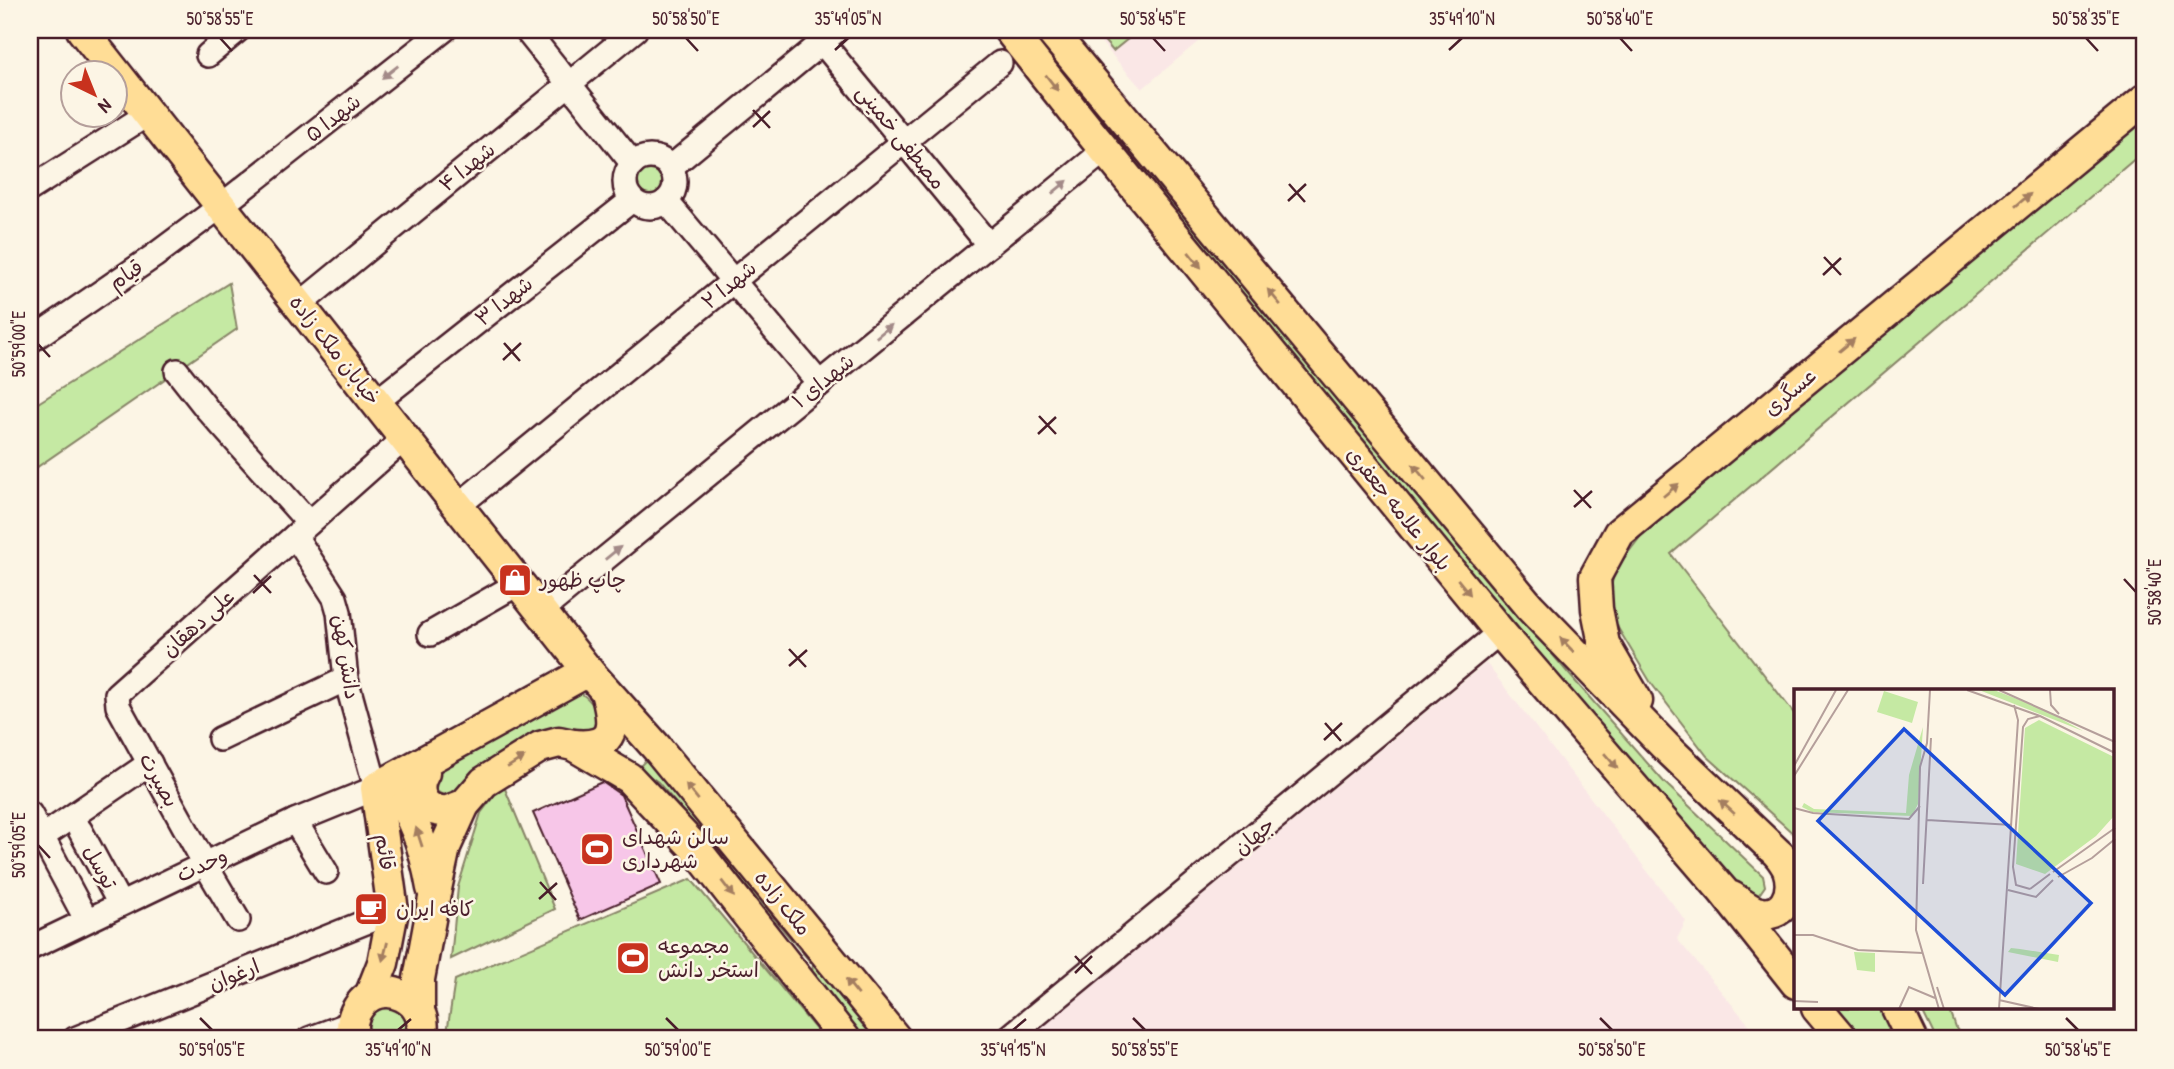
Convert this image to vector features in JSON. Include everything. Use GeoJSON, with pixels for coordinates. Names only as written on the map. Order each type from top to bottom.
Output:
{"type":"FeatureCollection","features":[{"type":"Feature","properties":{"kind":"main road","name":"خیابان ملک زاده"},"geometry":{"type":"LineString","coordinates":[[82,30],[597,681]]}},
{"type":"Feature","properties":{"kind":"main road","name":"بلوار علامه جعفری"},"geometry":{"type":"LineString","coordinates":[[1009,30],[1500,632],[1723,891],[1794,980]]}},
{"type":"Feature","properties":{"kind":"main road","name":"بلوار علامه جعفری"},"geometry":{"type":"LineString","coordinates":[[1051,30],[1529,606],[1718,799],[1787,862]]}},
{"type":"Feature","properties":{"kind":"main road","name":"عسگری"},"geometry":{"type":"LineString","coordinates":[[1665,746],[1604,644],[1597,609],[1595,577],[1619,533],[2144,100]]}},
{"type":"Feature","properties":{"kind":"main road"},"geometry":{"type":"LineString","coordinates":[[420,1025],[419,979],[434,898],[445,847],[464,805],[484,782],[540,747],[559,742],[595,745],[604,740],[610,731],[613,715],[597,681],[433,757],[382,785],[408,809],[427,861],[434,898]]}},
{"type":"Feature","properties":{"kind":"main road","name":"ملک زاده"},"geometry":{"type":"LineString","coordinates":[[597,681],[657,748],[896,1039]]}},
{"type":"Feature","properties":{"kind":"main road","name":"ملک زاده"},"geometry":{"type":"LineString","coordinates":[[573,745],[629,778],[694,847],[845,1039]]}},
{"type":"Feature","properties":{"kind":"main road"},"geometry":{"type":"LineString","coordinates":[[629,778],[630,764],[639,754],[646,749],[657,748]]}},
{"type":"Feature","properties":{"kind":"main road"},"geometry":{"type":"LineString","coordinates":[[433,757],[420,780],[421,800],[432,809],[445,812],[464,805]]}},
{"type":"Feature","properties":{"kind":"main road","name":"قائم"},"geometry":{"type":"LineString","coordinates":[[353,1031],[355,1012],[369,996],[383,963],[393,911],[382,785]]}},
{"type":"Feature","properties":{"kind":"main road"},"geometry":{"type":"LineString","coordinates":[[1723,891],[1754,911],[1767,914],[1779,911],[1786,904],[1791,890],[1787,862]]}},
{"type":"Feature","properties":{"kind":"main road"},"geometry":{"type":"LineString","coordinates":[[369,996],[392,991],[403,995],[413,1002],[420,1025]]}},
{"type":"Feature","properties":{"kind":"main road"},"geometry":{"type":"LineString","coordinates":[[1819,1010],[1843,1039]]}},
{"type":"Feature","properties":{"kind":"main road"},"geometry":{"type":"LineString","coordinates":[[1898,1010],[1912,1039]]}},
{"type":"Feature","properties":{"kind":"street"},"geometry":{"type":"LineString","coordinates":[[208,55],[238,30]]}},
{"type":"Feature","properties":{"kind":"street"},"geometry":{"type":"LineString","coordinates":[[526,30],[633,164]]}},
{"type":"Feature","properties":{"kind":"street","name":"شهدا ۴"},"geometry":{"type":"LineString","coordinates":[[299,305],[635,30]]}},
{"type":"Feature","properties":{"kind":"street","name":"شهدا ۵"},"geometry":{"type":"LineString","coordinates":[[221,206],[433,33]]}},
{"type":"Feature","properties":{"kind":"street"},"geometry":{"type":"LineString","coordinates":[[670,168],[824,34]]}},
{"type":"Feature","properties":{"kind":"street","name":"مصطفی خمینی"},"geometry":{"type":"LineString","coordinates":[[824,34],[904,142],[989,245]]}},
{"type":"Feature","properties":{"kind":"street","name":"شهدا ۲"},"geometry":{"type":"LineString","coordinates":[[458,506],[1000,63]]}},
{"type":"Feature","properties":{"kind":"street"},"geometry":{"type":"LineString","coordinates":[[30,189],[148,114]]}},
{"type":"Feature","properties":{"kind":"street","name":"شهدای ۱"},"geometry":{"type":"LineString","coordinates":[[541,611],[1105,150]]}},
{"type":"Feature","properties":{"kind":"street"},"geometry":{"type":"LineString","coordinates":[[649,157],[664,162],[670,168],[675,183],[673,192],[666,201],[655,207],[647,207],[632,200],[625,186],[625,178],[633,164],[649,157]]}},
{"type":"Feature","properties":{"kind":"street","name":"شهدا ۳"},"geometry":{"type":"LineString","coordinates":[[376,402],[632,200]]}},
{"type":"Feature","properties":{"kind":"street"},"geometry":{"type":"LineString","coordinates":[[666,201],[820,384]]}},
{"type":"Feature","properties":{"kind":"street","name":"قیام"},"geometry":{"type":"LineString","coordinates":[[30,341],[154,256],[221,206]]}},
{"type":"Feature","properties":{"kind":"street","name":"دانش کهن"},"geometry":{"type":"LineString","coordinates":[[177,371],[302,530],[335,598],[346,679],[382,785]]}},
{"type":"Feature","properties":{"kind":"street","name":"علی دهقان"},"geometry":{"type":"LineString","coordinates":[[117,694],[405,439]]}},
{"type":"Feature","properties":{"kind":"street"},"geometry":{"type":"LineString","coordinates":[[430,634],[519,583]]}},
{"type":"Feature","properties":{"kind":"street","name":"جهان"},"geometry":{"type":"LineString","coordinates":[[1007,1039],[1500,632]]}},
{"type":"Feature","properties":{"kind":"street"},"geometry":{"type":"LineString","coordinates":[[220,739],[346,679]]}},
{"type":"Feature","properties":{"kind":"street","name":"بصیرت"},"geometry":{"type":"LineString","coordinates":[[117,694],[118,705],[238,920]]}},
{"type":"Feature","properties":{"kind":"street"},"geometry":{"type":"LineString","coordinates":[[42,837],[150,763]]}},
{"type":"Feature","properties":{"kind":"street","name":"وحدت"},"geometry":{"type":"LineString","coordinates":[[30,948],[295,821],[382,785]]}},
{"type":"Feature","properties":{"kind":"street"},"geometry":{"type":"LineString","coordinates":[[30,814],[86,919]]}},
{"type":"Feature","properties":{"kind":"street"},"geometry":{"type":"LineString","coordinates":[[295,821],[326,872]]}},
{"type":"Feature","properties":{"kind":"street","name":"توسل"},"geometry":{"type":"LineString","coordinates":[[80,830],[120,904]]}},
{"type":"Feature","properties":{"kind":"street","name":"ارغوان"},"geometry":{"type":"LineString","coordinates":[[75,1039],[393,911]]}},
{"type":"Feature","properties":{"kind":"street"},"geometry":{"type":"LineString","coordinates":[[309,1039],[353,1031]]}},
{"type":"Feature","properties":{"kind":"shaded area"},"geometry":{"type":"Polygon","coordinates":[[[1090,30],[1212,30],[1142,89],[1090,30]]]}},
{"type":"Feature","properties":{"kind":"shaded area"},"geometry":{"type":"Polygon","coordinates":[[[1486,663],[1686,921],[1677,939],[1761,1039],[1029,1039],[1486,663]]]}},
{"type":"Feature","properties":{"kind":"green space"},"geometry":{"type":"Polygon","coordinates":[[[1020,30],[1032,30],[1568,673],[1664,782],[1763,876],[1765,886],[1758,896],[1751,897],[1719,869],[1020,30]]]}},
{"type":"Feature","properties":{"kind":"green space"},"geometry":{"type":"Polygon","coordinates":[[[1095,30],[1139,30],[1113,51],[1095,30]]]}},
{"type":"Feature","properties":{"kind":"green space"},"geometry":{"type":"Polygon","coordinates":[[[2144,116],[2144,151],[1671,554],[1794,713],[1794,834],[1707,756],[1651,683],[1606,608],[1615,570],[1644,532],[2144,116]]]}},
{"type":"Feature","properties":{"kind":"green space"},"geometry":{"type":"Polygon","coordinates":[[[650,161],[666,167],[672,183],[666,199],[650,205],[634,199],[628,183],[634,167],[650,161]]]}},
{"type":"Feature","properties":{"kind":"green space"},"geometry":{"type":"Polygon","coordinates":[[[229,283],[237,329],[30,472],[30,408],[229,283]]]}},
{"type":"Feature","properties":{"kind":"green space"},"geometry":{"type":"Polygon","coordinates":[[[576,690],[596,712],[592,730],[455,797],[441,794],[433,787],[433,778],[442,767],[576,690]]]}},
{"type":"Feature","properties":{"kind":"green space"},"geometry":{"type":"Polygon","coordinates":[[[651,755],[881,1039],[859,1039],[811,980],[813,965],[658,782],[638,768],[651,755]]]}},
{"type":"Feature","properties":{"kind":"green space"},"geometry":{"type":"Polygon","coordinates":[[[503,784],[555,909],[451,959],[458,887],[481,813],[503,784]]]}},
{"type":"Feature","properties":{"kind":"green space","name":"مجموعه استخر دانش"},"geometry":{"type":"Polygon","coordinates":[[[691,879],[818,1032],[800,1039],[446,1039],[455,980],[691,879]]]}},
{"type":"Feature","properties":{"kind":"green space"},"geometry":{"type":"Polygon","coordinates":[[[398,996],[417,1039],[357,1039],[356,1018],[398,996]]]}},
{"type":"Feature","properties":{"kind":"green space"},"geometry":{"type":"Polygon","coordinates":[[[1838,1010],[1880,1010],[1896,1039],[1857,1039],[1838,1010]]]}},
{"type":"Feature","properties":{"kind":"green space"},"geometry":{"type":"Polygon","coordinates":[[[1922,1010],[1950,1010],[1963,1039],[1936,1039],[1922,1010]]]}},
{"type":"Feature","properties":{"kind":"building","name":"سالن شهدای شهرداری"},"geometry":{"type":"Polygon","coordinates":[[[602,782],[621,795],[661,884],[580,920],[533,813],[602,782]]]}},
{"type":"Feature","properties":{"kind":"place","name":"چاپ ظهور"},"geometry":{"type":"Point","coordinates":[515,580]}},
{"type":"Feature","properties":{"kind":"place","name":"سالن شهدای شهرداری"},"geometry":{"type":"Point","coordinates":[597,849]}},
{"type":"Feature","properties":{"kind":"place","name":"کافه ایران"},"geometry":{"type":"Point","coordinates":[371,909]}},
{"type":"Feature","properties":{"kind":"place","name":"مجموعه استخر دانش"},"geometry":{"type":"Point","coordinates":[633,958]}}]}
